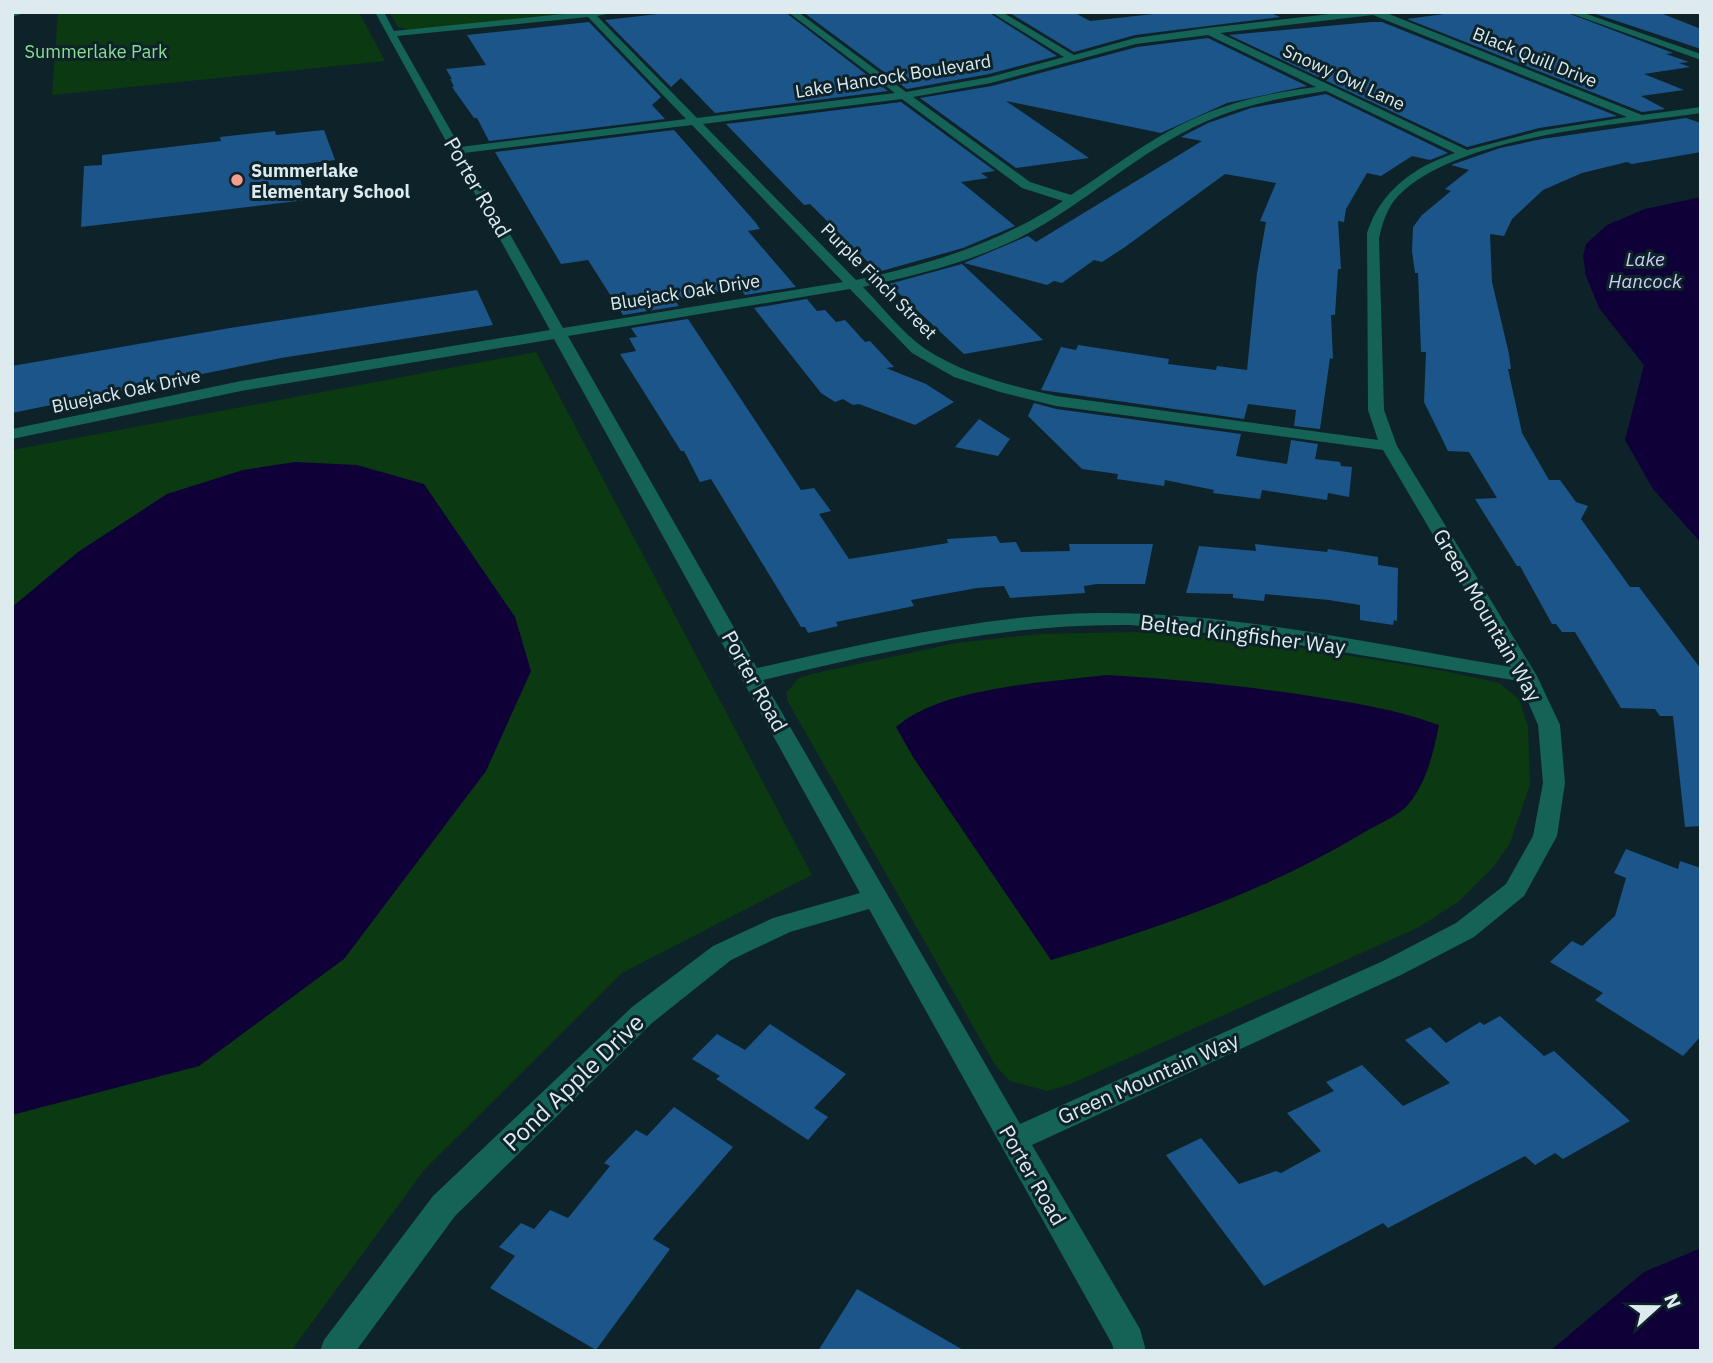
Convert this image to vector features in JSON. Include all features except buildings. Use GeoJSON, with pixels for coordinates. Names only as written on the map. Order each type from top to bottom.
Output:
{"type":"FeatureCollection","features":[{"type":"Feature","properties":{"kind":"street"},"geometry":{"type":"LineString","coordinates":[[12,14],[23,12]]}},
{"type":"Feature","properties":{"kind":"street","name":"Porter Road"},"geometry":{"type":"LineString","coordinates":[[379,12],[876,898],[1128,1340],[1130,1351]]}},
{"type":"Feature","properties":{"kind":"street"},"geometry":{"type":"LineString","coordinates":[[390,34],[613,12]]}},
{"type":"Feature","properties":{"kind":"street"},"geometry":{"type":"LineString","coordinates":[[792,12],[1026,185],[1073,200]]}},
{"type":"Feature","properties":{"kind":"street"},"geometry":{"type":"LineString","coordinates":[[995,12],[1071,57]]}},
{"type":"Feature","properties":{"kind":"street","name":"Lake Hancock Boulevard"},"geometry":{"type":"LineString","coordinates":[[456,151],[905,95],[991,80],[1135,41],[1374,12]]}},
{"type":"Feature","properties":{"kind":"street","name":"Black Quill Drive"},"geometry":{"type":"LineString","coordinates":[[1374,12],[1642,119]]}},
{"type":"Feature","properties":{"kind":"street"},"geometry":{"type":"LineString","coordinates":[[1571,12],[1701,57]]}},
{"type":"Feature","properties":{"kind":"street","name":"Purple Finch Street"},"geometry":{"type":"LineString","coordinates":[[591,15],[917,351],[959,374],[1056,401],[1389,446]]}},
{"type":"Feature","properties":{"kind":"street","name":"Snowy Owl Lane"},"geometry":{"type":"LineString","coordinates":[[1207,31],[1466,154]]}},
{"type":"Feature","properties":{"kind":"street","name":"Bluejack Oak Drive"},"geometry":{"type":"LineString","coordinates":[[12,434],[240,386],[851,285],[965,256],[1018,233],[1187,126],[1262,97],[1328,88]]}},
{"type":"Feature","properties":{"kind":"street","name":"Green Mountain Way"},"geometry":{"type":"LineString","coordinates":[[1013,1139],[1392,968],[1465,930],[1515,890],[1545,836],[1554,783],[1549,724],[1527,676],[1389,446],[1376,410],[1371,239],[1377,221],[1396,191],[1432,168],[1466,154],[1536,135],[1701,110]]}},
{"type":"Feature","properties":{"kind":"street","name":"Belted Kingfisher Way"},"geometry":{"type":"LineString","coordinates":[[752,676],[901,642],[982,628],[1092,620],[1159,620],[1250,630],[1527,676]]}},
{"type":"Feature","properties":{"kind":"street","name":"Pond Apple Drive"},"geometry":{"type":"LineString","coordinates":[[336,1351],[444,1206],[642,1015],[722,953],[782,925],[876,898]]}},
{"type":"Feature","properties":{"kind":"green space","name":"Summerlake Park"},"geometry":{"type":"Polygon","coordinates":[[[58,12],[359,12],[385,61],[52,95],[58,12]]]}},
{"type":"Feature","properties":{"kind":"green space"},"geometry":{"type":"Polygon","coordinates":[[[389,12],[589,12],[409,30],[398,27],[389,12]]]}},
{"type":"Feature","properties":{"kind":"green space"},"geometry":{"type":"Polygon","coordinates":[[[536,352],[812,875],[622,973],[425,1169],[291,1351],[12,1351],[12,450],[536,352]]]}},
{"type":"Feature","properties":{"kind":"green space"},"geometry":{"type":"Polygon","coordinates":[[[1137,632],[1233,637],[1445,671],[1499,683],[1519,699],[1528,727],[1530,785],[1510,843],[1494,866],[1458,902],[1419,927],[1071,1084],[1047,1091],[1010,1081],[995,1065],[787,700],[787,692],[799,678],[812,674],[956,643],[1039,634],[1137,632]]]}},
{"type":"Feature","properties":{"kind":"water","name":"Lake Hancock"},"geometry":{"type":"Polygon","coordinates":[[[1701,197],[1701,543],[1653,489],[1625,440],[1644,365],[1599,308],[1586,276],[1583,256],[1586,244],[1607,225],[1645,209],[1701,197]]]}},
{"type":"Feature","properties":{"kind":"water"},"geometry":{"type":"Polygon","coordinates":[[[295,462],[357,465],[424,484],[515,617],[531,671],[486,771],[344,959],[199,1066],[12,1115],[12,607],[78,552],[167,494],[243,470],[295,462]]]}},
{"type":"Feature","properties":{"kind":"water"},"geometry":{"type":"Polygon","coordinates":[[[1106,675],[1304,695],[1389,710],[1439,725],[1423,780],[1412,799],[1396,815],[1326,854],[1250,890],[1171,921],[1051,960],[913,757],[896,727],[916,713],[967,695],[1025,684],[1106,675]]]}},
{"type":"Feature","properties":{"kind":"water"},"geometry":{"type":"Polygon","coordinates":[[[1701,1248],[1701,1351],[1550,1351],[1644,1272],[1701,1248]]]}},
{"type":"Feature","properties":{"kind":"place","name":"Summerlake Elementary School"},"geometry":{"type":"Point","coordinates":[237,180]}}]}
